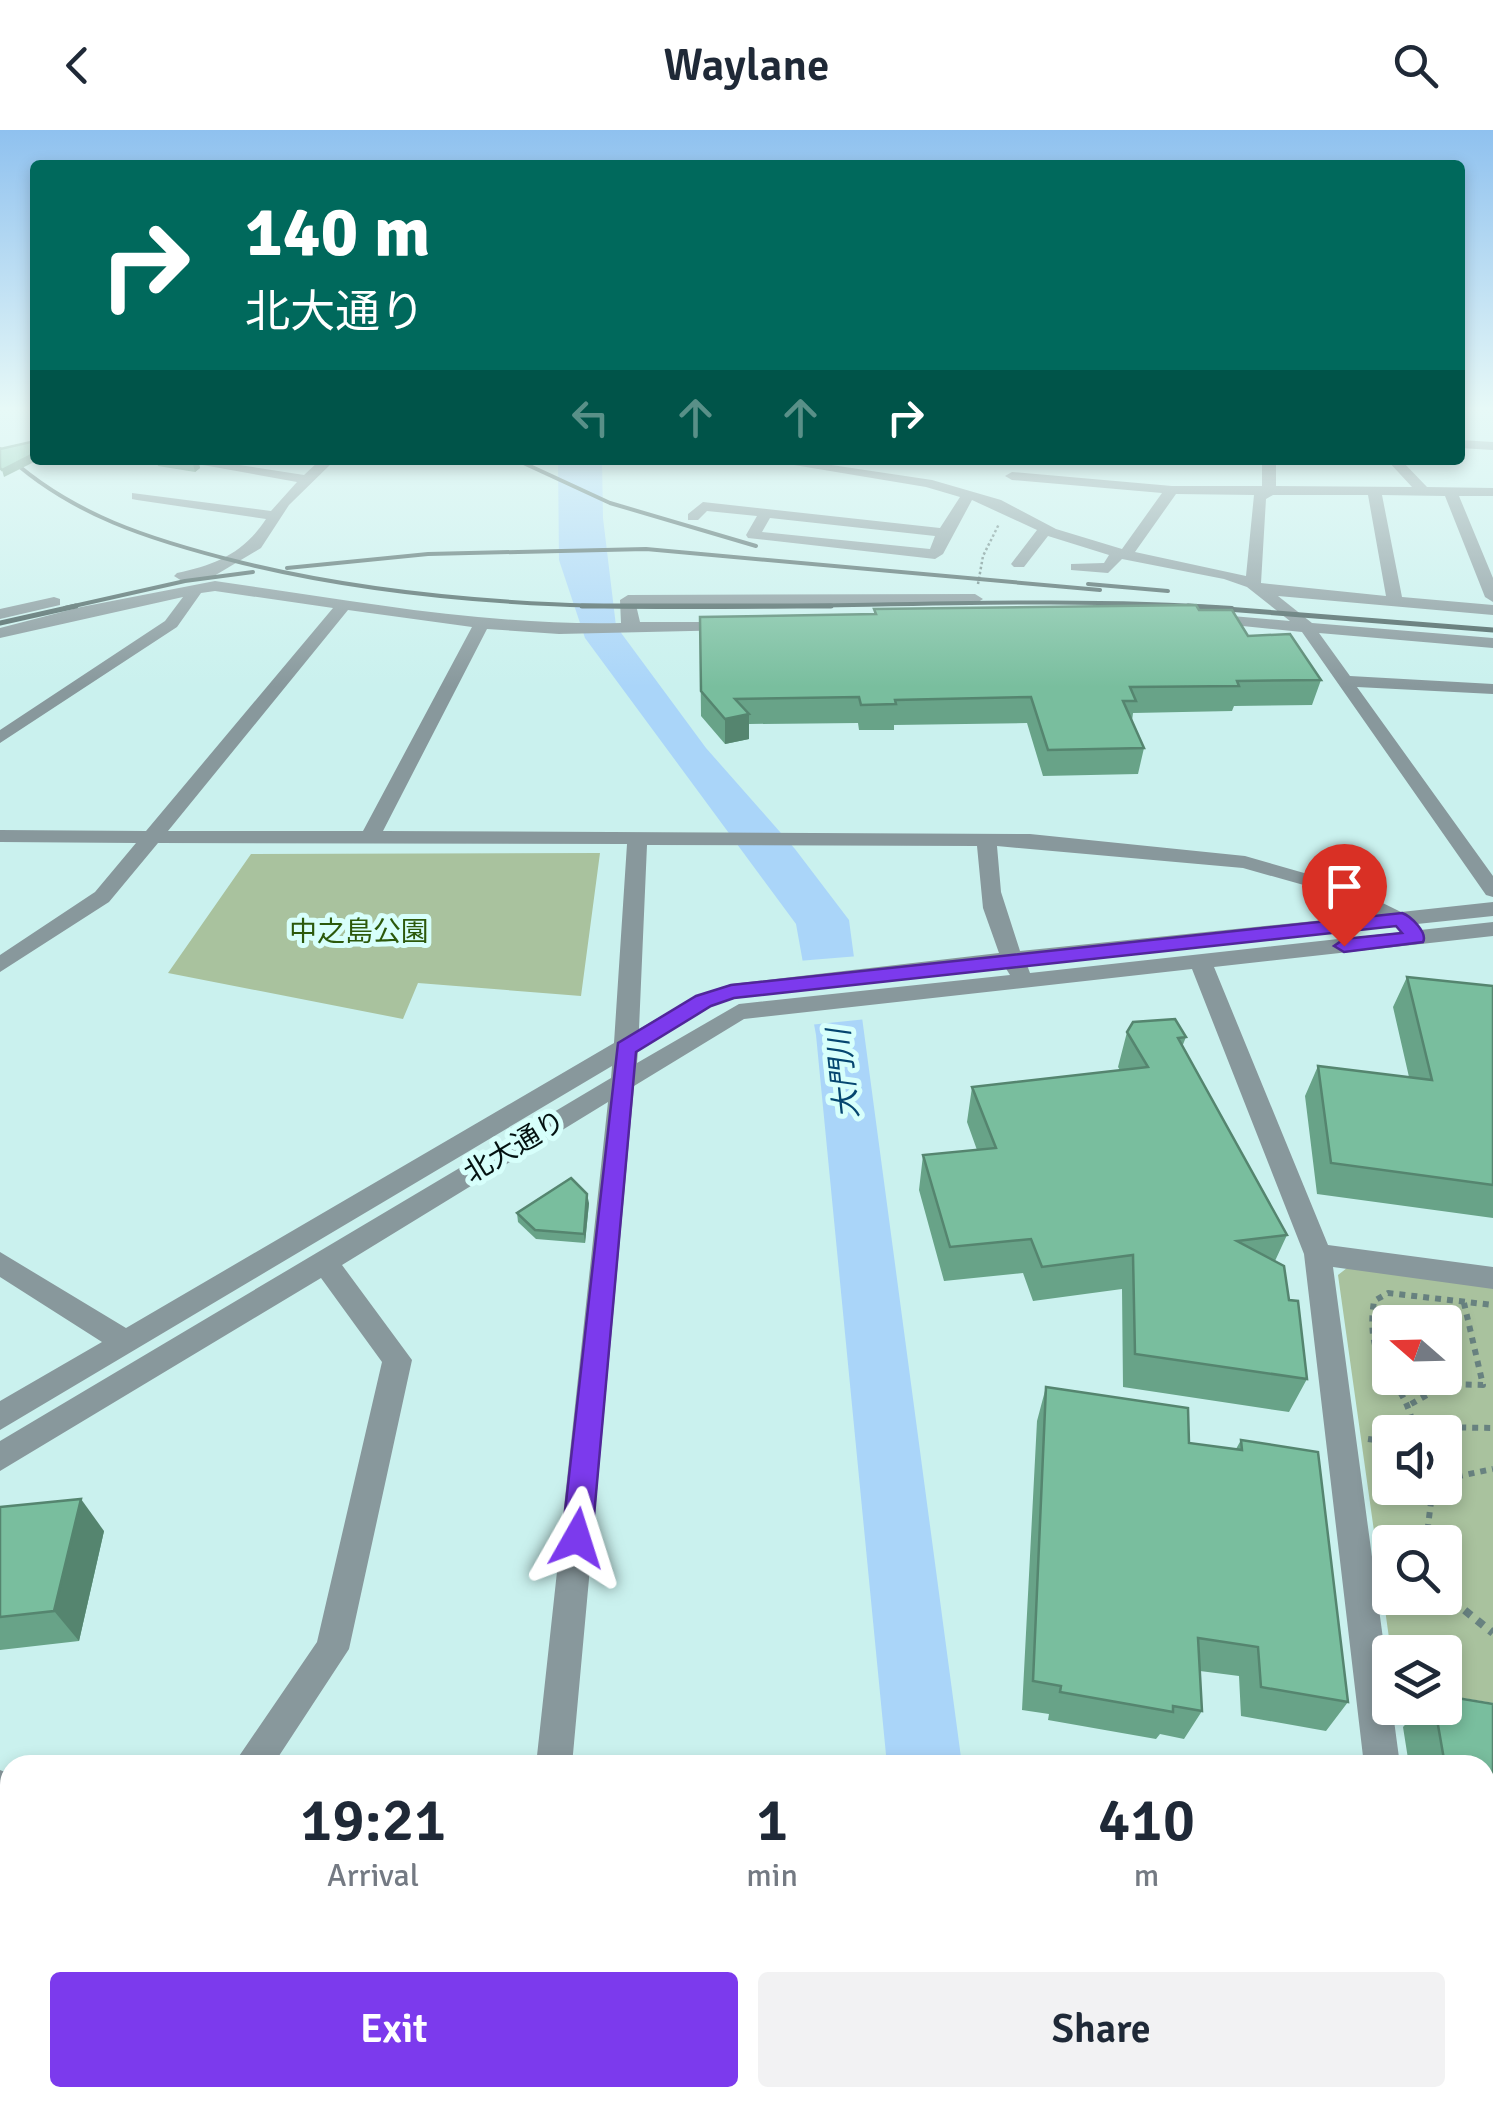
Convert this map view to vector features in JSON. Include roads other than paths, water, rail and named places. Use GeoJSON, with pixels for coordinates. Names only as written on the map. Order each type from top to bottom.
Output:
{"type":"FeatureCollection","features":[{"type":"Feature","properties":{"kind":"street"},"geometry":{"type":"LineString","coordinates":[[187,503],[275,516]]}},
{"type":"Feature","properties":{"kind":"street"},"geometry":{"type":"LineString","coordinates":[[0,738],[171,624],[195,591],[256,545],[284,503]]}},
{"type":"Feature","properties":{"kind":"street"},"geometry":{"type":"LineString","coordinates":[[766,513],[753,535],[935,554],[963,503]]}},
{"type":"Feature","properties":{"kind":"street"},"geometry":{"type":"LineString","coordinates":[[996,503],[1045,529],[1122,554],[1228,575],[1256,587],[1304,625],[1493,891]]}},
{"type":"Feature","properties":{"kind":"street"},"geometry":{"type":"LineString","coordinates":[[1076,568],[1108,568],[1162,503]]}},
{"type":"Feature","properties":{"kind":"street"},"geometry":{"type":"LineString","coordinates":[[1256,587],[1259,503]]}},
{"type":"Feature","properties":{"kind":"street"},"geometry":{"type":"LineString","coordinates":[[1376,503],[1395,602]]}},
{"type":"Feature","properties":{"kind":"street"},"geometry":{"type":"LineString","coordinates":[[1455,503],[1493,598]]}},
{"type":"Feature","properties":{"kind":"street"},"geometry":{"type":"LineString","coordinates":[[693,516],[703,506],[944,532]]}},
{"type":"Feature","properties":{"kind":"street"},"geometry":{"type":"LineString","coordinates":[[1017,562],[1045,529]]}},
{"type":"Feature","properties":{"kind":"street"},"geometry":{"type":"LineString","coordinates":[[0,614],[212,580],[344,605],[482,624],[559,630],[758,624]]}},
{"type":"Feature","properties":{"kind":"street"},"geometry":{"type":"LineString","coordinates":[[1256,587],[1493,610]]}},
{"type":"Feature","properties":{"kind":"street"},"geometry":{"type":"LineString","coordinates":[[0,633],[195,591]]}},
{"type":"Feature","properties":{"kind":"street"},"geometry":{"type":"LineString","coordinates":[[635,629],[629,622],[628,600],[976,608],[937,618]]}},
{"type":"Feature","properties":{"kind":"street"},"geometry":{"type":"LineString","coordinates":[[0,965],[102,897],[344,605]]}},
{"type":"Feature","properties":{"kind":"street"},"geometry":{"type":"LineString","coordinates":[[1182,618],[1493,643]]}},
{"type":"Feature","properties":{"kind":"street"},"geometry":{"type":"LineString","coordinates":[[0,650],[41,623]]}},
{"type":"Feature","properties":{"kind":"street"},"geometry":{"type":"LineString","coordinates":[[370,838],[482,624]]}},
{"type":"Feature","properties":{"kind":"street"},"geometry":{"type":"LineString","coordinates":[[1346,681],[1493,690]]}},
{"type":"Feature","properties":{"kind":"street"},"geometry":{"type":"LineString","coordinates":[[0,836],[1030,840],[1245,862],[1339,889],[1409,928]]}},
{"type":"Feature","properties":{"kind":"street"},"geometry":{"type":"LineString","coordinates":[[555,1755],[626,1048],[638,840]]}},
{"type":"Feature","properties":{"kind":"street"},"geometry":{"type":"LineString","coordinates":[[987,840],[986,874],[996,926],[1018,971]]}},
{"type":"Feature","properties":{"kind":"street"},"geometry":{"type":"LineString","coordinates":[[1491,923],[1493,954]]}},
{"type":"Feature","properties":{"kind":"street","name":"北大通り"},"geometry":{"type":"LineString","coordinates":[[0,1417],[704,1001],[731,992],[795,994],[1409,928],[1491,923]]}},
{"type":"Feature","properties":{"kind":"street","name":"北大通り"},"geometry":{"type":"LineString","coordinates":[[1018,971],[1200,962],[1409,928]]}},
{"type":"Feature","properties":{"kind":"street"},"geometry":{"type":"LineString","coordinates":[[1200,962],[1318,1254],[1373,1635]]}},
{"type":"Feature","properties":{"kind":"street","name":"北大通り"},"geometry":{"type":"LineString","coordinates":[[0,1457],[721,1020],[795,994]]}},
{"type":"Feature","properties":{"kind":"street"},"geometry":{"type":"LineString","coordinates":[[1318,1254],[1493,1278]]}},
{"type":"Feature","properties":{"kind":"street"},"geometry":{"type":"LineString","coordinates":[[258,1755],[332,1649],[397,1360],[323,1260]]}},
{"type":"Feature","properties":{"kind":"street"},"geometry":{"type":"LineString","coordinates":[[0,1263],[127,1343]]}},
{"type":"Feature","properties":{"kind":"street"},"geometry":{"type":"LineString","coordinates":[[1382,1725],[1382,1755]]}},
{"type":"Feature","properties":{"kind":"water","name":"大門川"},"geometry":{"type":"Polygon","coordinates":[[[558,503],[603,503],[616,626],[706,748],[795,849],[849,920],[961,1755],[886,1755],[816,1035],[796,924],[585,638],[559,560],[558,503]]]}},
{"type":"Feature","properties":{"kind":"railway"},"geometry":{"type":"LineString","coordinates":[[74,503],[113,523],[177,545],[243,563],[365,587],[488,600],[612,606]]}},
{"type":"Feature","properties":{"kind":"railway"},"geometry":{"type":"LineString","coordinates":[[611,503],[756,546]]}},
{"type":"Feature","properties":{"kind":"railway"},"geometry":{"type":"LineString","coordinates":[[287,568],[428,554],[646,549],[1100,590]]}},
{"type":"Feature","properties":{"kind":"railway"},"geometry":{"type":"LineString","coordinates":[[65,608],[185,581],[253,572]]}},
{"type":"Feature","properties":{"kind":"railway"},"geometry":{"type":"LineString","coordinates":[[1088,584],[1168,591]]}},
{"type":"Feature","properties":{"kind":"railway"},"geometry":{"type":"LineString","coordinates":[[798,606],[1108,603],[1194,606]]}},
{"type":"Feature","properties":{"kind":"railway"},"geometry":{"type":"LineString","coordinates":[[0,623],[76,606]]}},
{"type":"Feature","properties":{"kind":"railway"},"geometry":{"type":"LineString","coordinates":[[582,606],[612,606]]}},
{"type":"Feature","properties":{"kind":"railway"},"geometry":{"type":"LineString","coordinates":[[612,606],[798,606]]}},
{"type":"Feature","properties":{"kind":"railway"},"geometry":{"type":"LineString","coordinates":[[612,606],[798,606]]}},
{"type":"Feature","properties":{"kind":"railway"},"geometry":{"type":"LineString","coordinates":[[798,606],[831,606]]}},
{"type":"Feature","properties":{"kind":"railway"},"geometry":{"type":"LineString","coordinates":[[1188,606],[1194,606]]}},
{"type":"Feature","properties":{"kind":"railway"},"geometry":{"type":"LineString","coordinates":[[1194,606],[1232,608]]}},
{"type":"Feature","properties":{"kind":"railway"},"geometry":{"type":"LineString","coordinates":[[1194,606],[1493,630]]}},
{"type":"Feature","properties":{"kind":"park label","name":"中之島公園"},"geometry":{"type":"Point","coordinates":[359,931]}}]}
